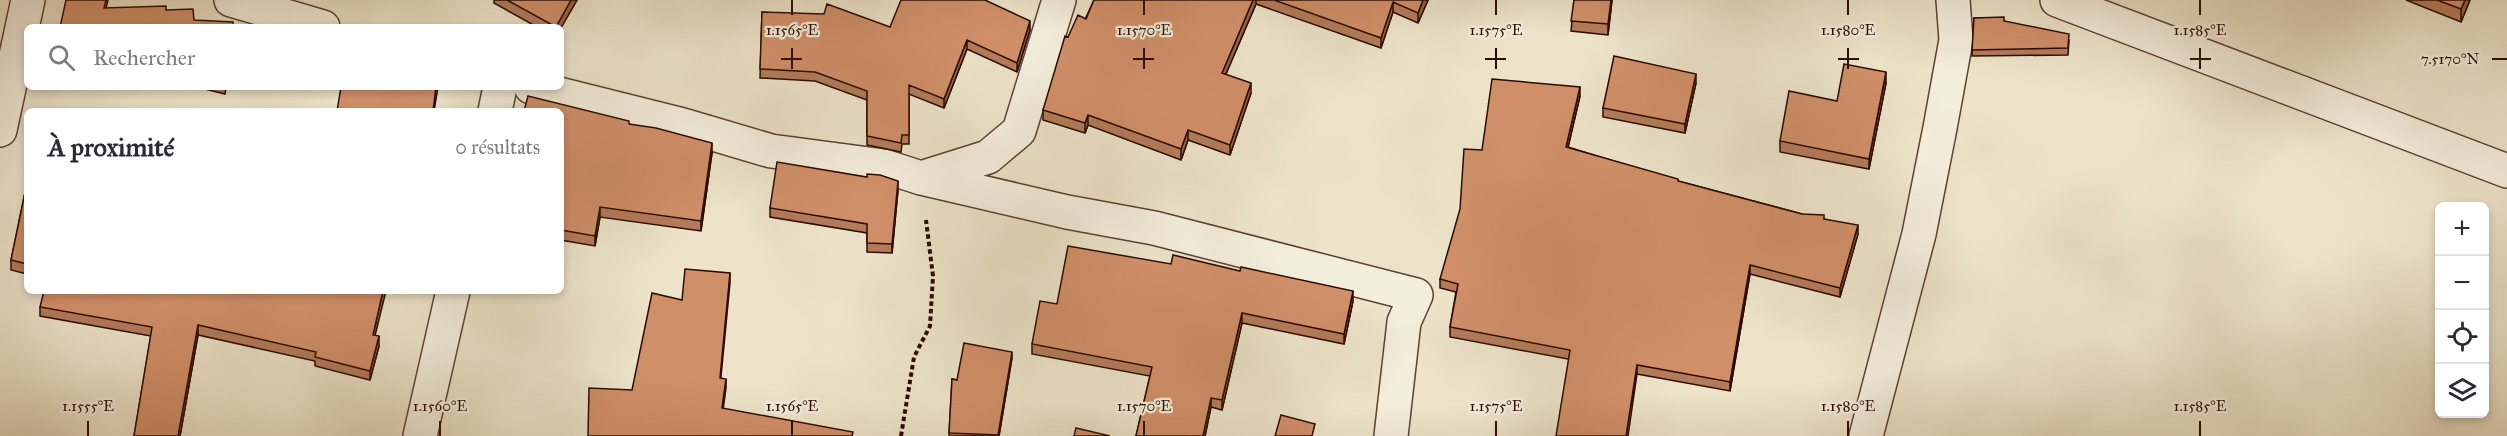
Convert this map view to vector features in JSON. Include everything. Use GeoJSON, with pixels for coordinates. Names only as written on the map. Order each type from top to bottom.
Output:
{"type":"FeatureCollection","features":[{"type":"Feature","properties":{"kind":"street"},"geometry":{"type":"LineString","coordinates":[[0,130],[28,0]]}},
{"type":"Feature","properties":{"kind":"street"},"geometry":{"type":"LineString","coordinates":[[231,0],[313,24]]}},
{"type":"Feature","properties":{"kind":"street"},"geometry":{"type":"LineString","coordinates":[[921,178],[988,157],[1019,131],[1059,0]]}},
{"type":"Feature","properties":{"kind":"street"},"geometry":{"type":"LineString","coordinates":[[1866,436],[1918,234],[1940,128],[1956,40],[1953,0]]}},
{"type":"Feature","properties":{"kind":"street"},"geometry":{"type":"LineString","coordinates":[[2057,0],[2507,171]]}},
{"type":"Feature","properties":{"kind":"street"},"geometry":{"type":"LineString","coordinates":[[496,108],[499,90]]}},
{"type":"Feature","properties":{"kind":"street"},"geometry":{"type":"LineString","coordinates":[[543,90],[683,125],[771,151],[884,166],[921,178],[1067,212],[1166,231],[1416,295],[1404,322],[1391,436]]}},
{"type":"Feature","properties":{"kind":"street"},"geometry":{"type":"LineString","coordinates":[[420,436],[452,294]]}},
{"type":"Feature","properties":{"kind":"path"},"geometry":{"type":"LineString","coordinates":[[901,436],[914,357],[930,326],[933,276],[921,178]]}},
{"type":"Feature","properties":{"kind":"building"},"geometry":{"type":"Polygon","coordinates":[[[66,0],[106,0],[104,8],[166,6],[166,10],[193,9],[194,20],[233,22],[233,24],[61,24],[66,0]]]}},
{"type":"Feature","properties":{"kind":"building"},"geometry":{"type":"Polygon","coordinates":[[[507,0],[571,0],[558,24],[551,24],[507,0]]]}},
{"type":"Feature","properties":{"kind":"building"},"geometry":{"type":"Polygon","coordinates":[[[901,0],[985,0],[1030,21],[1017,63],[967,40],[944,99],[909,85],[909,135],[902,135],[901,143],[867,136],[867,91],[815,72],[760,69],[762,12],[824,14],[827,4],[890,27],[901,0]]]}},
{"type":"Feature","properties":{"kind":"building"},"geometry":{"type":"Polygon","coordinates":[[[1094,0],[1253,0],[1222,73],[1251,83],[1230,145],[1188,130],[1181,149],[1088,115],[1085,123],[1043,110],[1065,36],[1068,37],[1078,15],[1086,19],[1094,0]]]}},
{"type":"Feature","properties":{"kind":"building"},"geometry":{"type":"Polygon","coordinates":[[[1274,0],[1423,0],[1418,13],[1393,2],[1381,38],[1274,0]]]}},
{"type":"Feature","properties":{"kind":"building"},"geometry":{"type":"Polygon","coordinates":[[[1574,0],[1611,0],[1608,24],[1571,21],[1574,0]]]}},
{"type":"Feature","properties":{"kind":"building"},"geometry":{"type":"Polygon","coordinates":[[[2437,0],[2465,0],[2461,9],[2437,0]]]}},
{"type":"Feature","properties":{"kind":"building"},"geometry":{"type":"Polygon","coordinates":[[[2004,17],[2004,21],[2069,34],[2068,48],[1972,50],[1974,18],[2004,17]]]}},
{"type":"Feature","properties":{"kind":"building"},"geometry":{"type":"Polygon","coordinates":[[[1614,56],[1696,74],[1685,124],[1603,108],[1614,56]]]}},
{"type":"Feature","properties":{"kind":"building"},"geometry":{"type":"Polygon","coordinates":[[[1844,64],[1886,72],[1869,159],[1780,141],[1789,91],[1837,101],[1844,64]]]}},
{"type":"Feature","properties":{"kind":"building"},"geometry":{"type":"Polygon","coordinates":[[[1492,79],[1580,87],[1566,147],[1678,179],[1678,181],[1802,214],[1824,215],[1824,219],[1858,225],[1840,288],[1750,265],[1730,382],[1637,365],[1626,436],[1556,436],[1570,350],[1450,327],[1458,284],[1440,279],[1460,209],[1464,149],[1482,150],[1492,79]]]}},
{"type":"Feature","properties":{"kind":"building"},"geometry":{"type":"Polygon","coordinates":[[[340,90],[436,90],[433,108],[338,108],[340,90]]]}},
{"type":"Feature","properties":{"kind":"building"},"geometry":{"type":"Polygon","coordinates":[[[528,96],[629,121],[629,124],[656,128],[712,143],[701,221],[600,207],[595,236],[564,231],[564,108],[525,108],[528,96]]]}},
{"type":"Feature","properties":{"kind":"building"},"geometry":{"type":"Polygon","coordinates":[[[777,162],[867,177],[867,174],[880,175],[898,181],[892,244],[867,243],[867,224],[770,208],[777,162]]]}},
{"type":"Feature","properties":{"kind":"building"},"geometry":{"type":"Polygon","coordinates":[[[24,197],[24,263],[11,260],[24,197]]]}},
{"type":"Feature","properties":{"kind":"building"},"geometry":{"type":"Polygon","coordinates":[[[1068,246],[1171,264],[1173,255],[1240,271],[1241,267],[1353,291],[1344,334],[1242,313],[1222,400],[1211,398],[1203,436],[1136,436],[1152,367],[1032,344],[1040,301],[1057,304],[1068,246]]]}},
{"type":"Feature","properties":{"kind":"building"},"geometry":{"type":"Polygon","coordinates":[[[685,269],[730,273],[720,378],[726,379],[722,408],[853,432],[852,436],[588,436],[589,388],[632,390],[652,293],[682,300],[685,269]]]}},
{"type":"Feature","properties":{"kind":"building"},"geometry":{"type":"Polygon","coordinates":[[[43,294],[382,294],[373,335],[379,336],[370,371],[315,357],[316,352],[198,325],[178,436],[134,436],[152,327],[40,307],[43,294]]]}},
{"type":"Feature","properties":{"kind":"building"},"geometry":{"type":"Polygon","coordinates":[[[964,343],[1012,352],[998,435],[949,433],[952,379],[957,380],[964,343]]]}},
{"type":"Feature","properties":{"kind":"building"},"geometry":{"type":"Polygon","coordinates":[[[1281,415],[1315,424],[1312,436],[1275,436],[1281,415]]]}},
{"type":"Feature","properties":{"kind":"building"},"geometry":{"type":"Polygon","coordinates":[[[1076,428],[1110,436],[1074,436],[1076,428]]]}}]}
